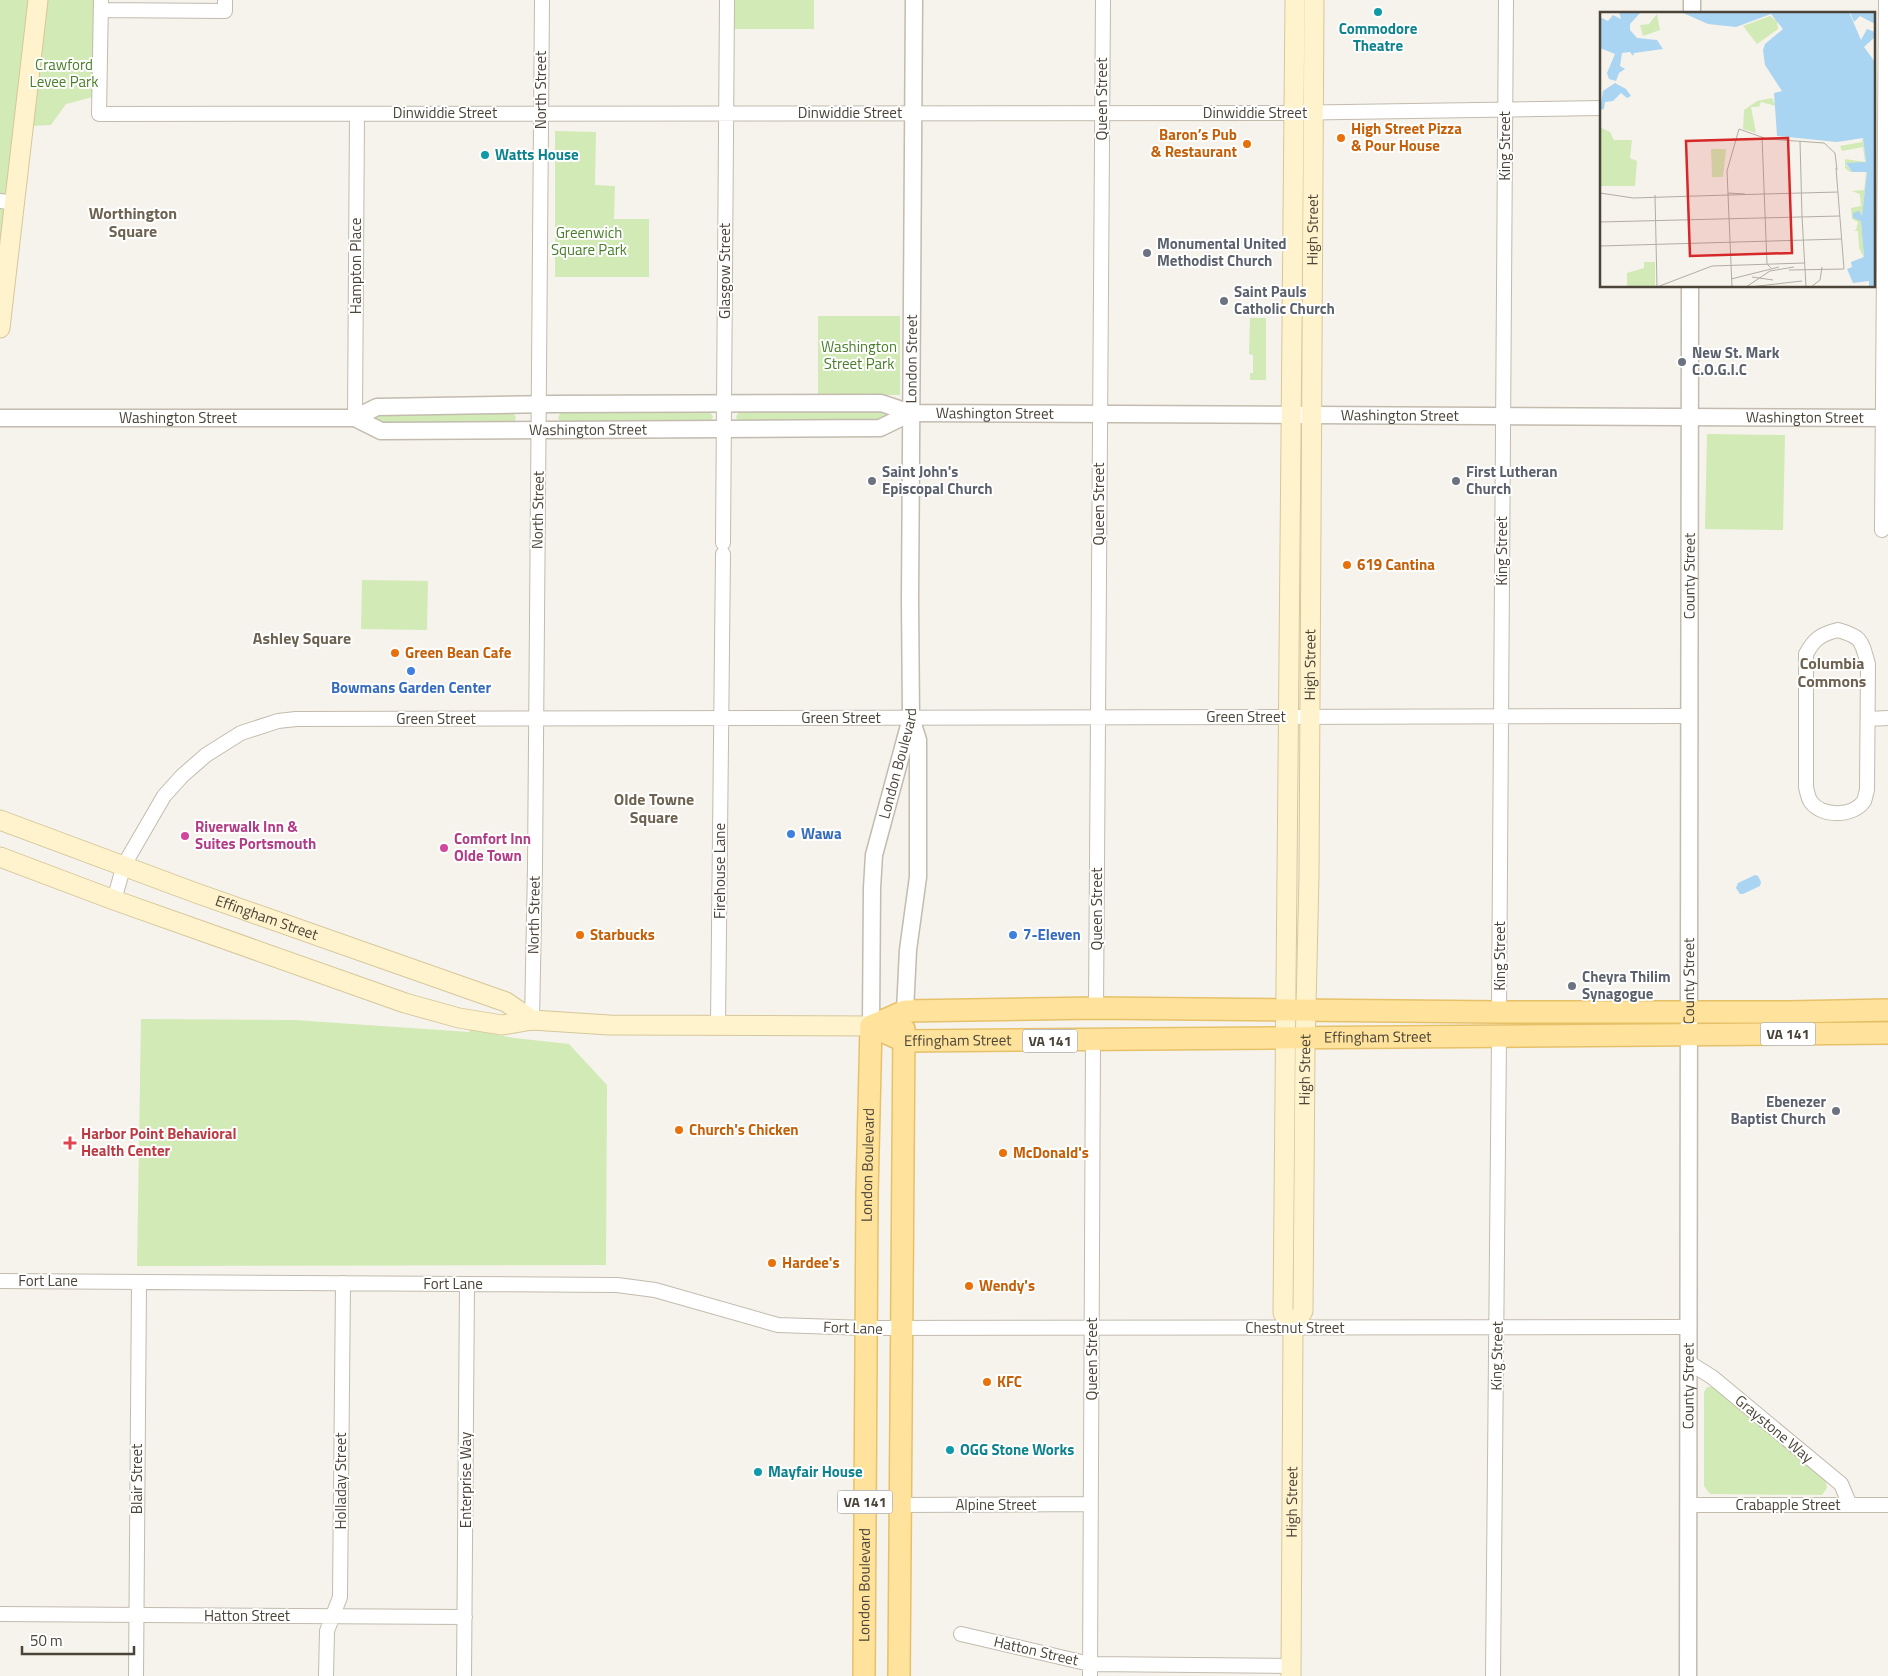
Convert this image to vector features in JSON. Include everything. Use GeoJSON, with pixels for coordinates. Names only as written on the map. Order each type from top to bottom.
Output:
{"type":"FeatureCollection","features":[{"type":"Feature","properties":{"kind":"main road"},"geometry":{"type":"LineString","coordinates":[[0,328],[8,202],[38,0]]}},
{"type":"Feature","properties":{"kind":"main road","name":"High Street"},"geometry":{"type":"LineString","coordinates":[[1291,1671],[1293,1328],[1303,1313],[1295,1039],[1286,1009],[1296,0]]}},
{"type":"Feature","properties":{"kind":"main road","name":"High Street"},"geometry":{"type":"LineString","coordinates":[[1295,1039],[1307,1010],[1314,0]]}},
{"type":"Feature","properties":{"kind":"main road","name":"Effingham Street"},"geometry":{"type":"LineString","coordinates":[[0,820],[196,893],[506,1002],[532,1020]]}},
{"type":"Feature","properties":{"kind":"main road","name":"Effingham Street"},"geometry":{"type":"LineString","coordinates":[[0,857],[114,900],[405,1004],[459,1018],[502,1025],[532,1020],[609,1025],[871,1026],[905,1011],[1096,1008],[1499,1012],[1888,1010]]}},
{"type":"Feature","properties":{"kind":"main road","name":"London Boulevard"},"geometry":{"type":"LineString","coordinates":[[900,1676],[901,1329],[905,1011]]}},
{"type":"Feature","properties":{"kind":"main road","name":"Effingham Street"},"geometry":{"type":"LineString","coordinates":[[871,1026],[904,1042],[1888,1033]]}},
{"type":"Feature","properties":{"kind":"main road","name":"London Boulevard"},"geometry":{"type":"LineString","coordinates":[[864,1676],[866,1328],[871,1026]]}},
{"type":"Feature","properties":{"kind":"street"},"geometry":{"type":"LineString","coordinates":[[101,5],[225,11],[225,0]]}},
{"type":"Feature","properties":{"kind":"street","name":"North Street"},"geometry":{"type":"LineString","coordinates":[[532,1020],[535,868],[542,0]]}},
{"type":"Feature","properties":{"kind":"street","name":"Glasgow Street"},"geometry":{"type":"LineString","coordinates":[[722,718],[727,0]]}},
{"type":"Feature","properties":{"kind":"street","name":"London Street"},"geometry":{"type":"LineString","coordinates":[[912,718],[910,600],[914,0]]}},
{"type":"Feature","properties":{"kind":"street","name":"Queen Street"},"geometry":{"type":"LineString","coordinates":[[1096,1008],[1103,0]]}},
{"type":"Feature","properties":{"kind":"street","name":"King Street"},"geometry":{"type":"LineString","coordinates":[[1499,1012],[1506,0]]}},
{"type":"Feature","properties":{"kind":"street"},"geometry":{"type":"LineString","coordinates":[[1882,530],[1885,418],[1882,108],[1886,0]]}},
{"type":"Feature","properties":{"kind":"street","name":"Dinwiddie Street"},"geometry":{"type":"LineString","coordinates":[[101,5],[99,114],[1314,113],[1505,108],[1600,108]]}},
{"type":"Feature","properties":{"kind":"street","name":"Hampton Place"},"geometry":{"type":"LineString","coordinates":[[355,418],[357,114]]}},
{"type":"Feature","properties":{"kind":"street","name":"County Street"},"geometry":{"type":"LineString","coordinates":[[1688,1676],[1690,288]]}},
{"type":"Feature","properties":{"kind":"street","name":"Washington Street"},"geometry":{"type":"LineString","coordinates":[[0,418],[355,418],[377,407],[539,404],[881,404],[911,413],[1885,418]]}},
{"type":"Feature","properties":{"kind":"street","name":"Washington Street"},"geometry":{"type":"LineString","coordinates":[[355,418],[381,431],[880,428],[911,413]]}},
{"type":"Feature","properties":{"kind":"street"},"geometry":{"type":"LineString","coordinates":[[1838,630],[1854,634],[1862,645],[1868,664],[1868,719],[1868,790],[1864,802],[1853,810],[1840,813],[1825,812],[1811,802],[1806,787],[1806,654],[1813,641],[1823,633],[1838,630]]}},
{"type":"Feature","properties":{"kind":"street","name":"Green Street"},"geometry":{"type":"LineString","coordinates":[[114,900],[124,865],[164,796],[170,789],[206,755],[241,733],[278,721],[296,719],[1690,716]]}},
{"type":"Feature","properties":{"kind":"street","name":"Firehouse Lane"},"geometry":{"type":"LineString","coordinates":[[718,1024],[722,718]]}},
{"type":"Feature","properties":{"kind":"street","name":"London Boulevard"},"geometry":{"type":"LineString","coordinates":[[905,1011],[908,950],[918,877],[918,740],[912,718]]}},
{"type":"Feature","properties":{"kind":"street","name":"London Boulevard"},"geometry":{"type":"LineString","coordinates":[[871,1026],[874,855],[912,718]]}},
{"type":"Feature","properties":{"kind":"street"},"geometry":{"type":"LineString","coordinates":[[1868,719],[1888,718]]}},
{"type":"Feature","properties":{"kind":"street","name":"King Street"},"geometry":{"type":"LineString","coordinates":[[1493,1676],[1499,1037]]}},
{"type":"Feature","properties":{"kind":"street","name":"Queen Street"},"geometry":{"type":"LineString","coordinates":[[1090,1670],[1093,1041]]}},
{"type":"Feature","properties":{"kind":"street","name":"Fort Lane"},"geometry":{"type":"LineString","coordinates":[[0,1281],[617,1285],[655,1290],[778,1325],[901,1329]]}},
{"type":"Feature","properties":{"kind":"street","name":"Blair Street"},"geometry":{"type":"LineString","coordinates":[[136,1676],[139,1282]]}},
{"type":"Feature","properties":{"kind":"street","name":"Holladay Street"},"geometry":{"type":"LineString","coordinates":[[326,1676],[327,1632],[340,1597],[343,1283]]}},
{"type":"Feature","properties":{"kind":"street","name":"Enterprise Way"},"geometry":{"type":"LineString","coordinates":[[464,1676],[467,1284]]}},
{"type":"Feature","properties":{"kind":"street","name":"Chestnut Street"},"geometry":{"type":"LineString","coordinates":[[901,1329],[1689,1327]]}},
{"type":"Feature","properties":{"kind":"street","name":"Graystone Way"},"geometry":{"type":"LineString","coordinates":[[1688,1362],[1712,1377],[1841,1484],[1850,1505]]}},
{"type":"Feature","properties":{"kind":"street","name":"Alpine Street"},"geometry":{"type":"LineString","coordinates":[[900,1505],[1091,1504]]}},
{"type":"Feature","properties":{"kind":"street","name":"Crabapple Street"},"geometry":{"type":"LineString","coordinates":[[1688,1504],[1888,1505]]}},
{"type":"Feature","properties":{"kind":"street","name":"Hatton Street"},"geometry":{"type":"LineString","coordinates":[[0,1614],[465,1617]]}},
{"type":"Feature","properties":{"kind":"street","name":"Hatton Street"},"geometry":{"type":"LineString","coordinates":[[961,1634],[1090,1670],[1291,1671]]}},
{"type":"Feature","properties":{"kind":"green space","name":"Crawford Levee Park"},"geometry":{"type":"Polygon","coordinates":[[[0,0],[94,0],[93,97],[66,104],[51,125],[32,126],[0,262],[0,0]]]}},
{"type":"Feature","properties":{"kind":"green space"},"geometry":{"type":"Polygon","coordinates":[[[734,0],[814,0],[814,29],[733,29],[734,0]]]}},
{"type":"Feature","properties":{"kind":"green space","name":"Greenwich Square Park"},"geometry":{"type":"Polygon","coordinates":[[[555,131],[596,132],[595,185],[615,186],[614,219],[649,219],[649,277],[555,277],[555,131]]]}},
{"type":"Feature","properties":{"kind":"green space","name":"Washington Street Park"},"geometry":{"type":"Polygon","coordinates":[[[818,316],[900,316],[900,395],[818,395],[818,316]]]}},
{"type":"Feature","properties":{"kind":"green space"},"geometry":{"type":"Polygon","coordinates":[[[1250,318],[1266,318],[1266,380],[1250,380],[1250,373],[1253,373],[1253,355],[1249,354],[1250,318]]]}},
{"type":"Feature","properties":{"kind":"green space"},"geometry":{"type":"Polygon","coordinates":[[[879,409],[886,416],[883,422],[739,423],[736,417],[739,411],[879,409]]]}},
{"type":"Feature","properties":{"kind":"green space"},"geometry":{"type":"Polygon","coordinates":[[[709,410],[713,417],[709,423],[562,424],[558,418],[561,411],[709,410]]]}},
{"type":"Feature","properties":{"kind":"green space"},"geometry":{"type":"Polygon","coordinates":[[[513,411],[516,418],[513,424],[383,426],[377,423],[377,415],[513,411]]]}},
{"type":"Feature","properties":{"kind":"green space"},"geometry":{"type":"Polygon","coordinates":[[[1707,434],[1785,435],[1783,530],[1705,529],[1707,434]]]}},
{"type":"Feature","properties":{"kind":"green space"},"geometry":{"type":"Polygon","coordinates":[[[362,580],[428,581],[427,630],[361,629],[362,580]]]}},
{"type":"Feature","properties":{"kind":"green space"},"geometry":{"type":"Polygon","coordinates":[[[141,1019],[294,1020],[469,1032],[470,1029],[514,1038],[569,1044],[607,1085],[606,1265],[137,1266],[141,1019]]]}},
{"type":"Feature","properties":{"kind":"green space"},"geometry":{"type":"Polygon","coordinates":[[[1707,1387],[1714,1387],[1822,1475],[1827,1488],[1822,1495],[1710,1494],[1704,1486],[1704,1392],[1707,1387]]]}},
{"type":"Feature","properties":{"kind":"water"},"geometry":{"type":"Polygon","coordinates":[[[1755,875],[1758,876],[1761,882],[1760,886],[1740,894],[1736,888],[1738,883],[1755,875]]]}},
{"type":"Feature","properties":{"kind":"place","name":"Commodore Theatre"},"geometry":{"type":"Point","coordinates":[1378,12]}},
{"type":"Feature","properties":{"kind":"place","name":"High Street Pizza & Pour House"},"geometry":{"type":"Point","coordinates":[1341,138]}},
{"type":"Feature","properties":{"kind":"place","name":"Baron’s Pub & Restaurant"},"geometry":{"type":"Point","coordinates":[1247,144]}},
{"type":"Feature","properties":{"kind":"place","name":"Watts House"},"geometry":{"type":"Point","coordinates":[485,155]}},
{"type":"Feature","properties":{"kind":"place","name":"Monumental United Methodist Church"},"geometry":{"type":"Point","coordinates":[1147,253]}},
{"type":"Feature","properties":{"kind":"place","name":"Saint Pauls Catholic Church"},"geometry":{"type":"Point","coordinates":[1224,301]}},
{"type":"Feature","properties":{"kind":"place","name":"New St. Mark C.O.G.I.C"},"geometry":{"type":"Point","coordinates":[1682,362]}},
{"type":"Feature","properties":{"kind":"place","name":"Saint John's Episcopal Church"},"geometry":{"type":"Point","coordinates":[872,481]}},
{"type":"Feature","properties":{"kind":"place","name":"First Lutheran Church"},"geometry":{"type":"Point","coordinates":[1456,481]}},
{"type":"Feature","properties":{"kind":"place","name":"619 Cantina"},"geometry":{"type":"Point","coordinates":[1347,565]}},
{"type":"Feature","properties":{"kind":"place","name":"Green Bean Cafe"},"geometry":{"type":"Point","coordinates":[395,653]}},
{"type":"Feature","properties":{"kind":"place","name":"Bowmans Garden Center"},"geometry":{"type":"Point","coordinates":[411,671]}},
{"type":"Feature","properties":{"kind":"place","name":"Wawa"},"geometry":{"type":"Point","coordinates":[791,834]}},
{"type":"Feature","properties":{"kind":"place","name":"Riverwalk Inn & Suites Portsmouth"},"geometry":{"type":"Point","coordinates":[185,836]}},
{"type":"Feature","properties":{"kind":"place","name":"Comfort Inn Olde Town"},"geometry":{"type":"Point","coordinates":[444,848]}},
{"type":"Feature","properties":{"kind":"place","name":"Starbucks"},"geometry":{"type":"Point","coordinates":[580,935]}},
{"type":"Feature","properties":{"kind":"place","name":"7-Eleven"},"geometry":{"type":"Point","coordinates":[1013,935]}},
{"type":"Feature","properties":{"kind":"place","name":"Cheyra Thilim Synagogue"},"geometry":{"type":"Point","coordinates":[1572,986]}},
{"type":"Feature","properties":{"kind":"place","name":"Ebenezer Baptist Church"},"geometry":{"type":"Point","coordinates":[1836,1111]}},
{"type":"Feature","properties":{"kind":"place","name":"Church's Chicken"},"geometry":{"type":"Point","coordinates":[679,1130]}},
{"type":"Feature","properties":{"kind":"place","name":"Harbor Point Behavioral Health Center"},"geometry":{"type":"Point","coordinates":[70,1143]}},
{"type":"Feature","properties":{"kind":"place","name":"McDonald's"},"geometry":{"type":"Point","coordinates":[1003,1153]}},
{"type":"Feature","properties":{"kind":"place","name":"Hardee's"},"geometry":{"type":"Point","coordinates":[772,1263]}},
{"type":"Feature","properties":{"kind":"place","name":"Wendy's"},"geometry":{"type":"Point","coordinates":[969,1286]}},
{"type":"Feature","properties":{"kind":"place","name":"KFC"},"geometry":{"type":"Point","coordinates":[987,1382]}},
{"type":"Feature","properties":{"kind":"place","name":"OGG Stone Works"},"geometry":{"type":"Point","coordinates":[950,1450]}},
{"type":"Feature","properties":{"kind":"place","name":"Mayfair House"},"geometry":{"type":"Point","coordinates":[758,1472]}},
{"type":"Feature","properties":{"kind":"district","name":"Worthington Square"},"geometry":{"type":"Point","coordinates":[133,222]}},
{"type":"Feature","properties":{"kind":"district","name":"Ashley Square"},"geometry":{"type":"Point","coordinates":[302,638]}},
{"type":"Feature","properties":{"kind":"district","name":"Columbia Commons"},"geometry":{"type":"Point","coordinates":[1832,672]}},
{"type":"Feature","properties":{"kind":"district","name":"Olde Towne Square"},"geometry":{"type":"Point","coordinates":[654,808]}}]}
